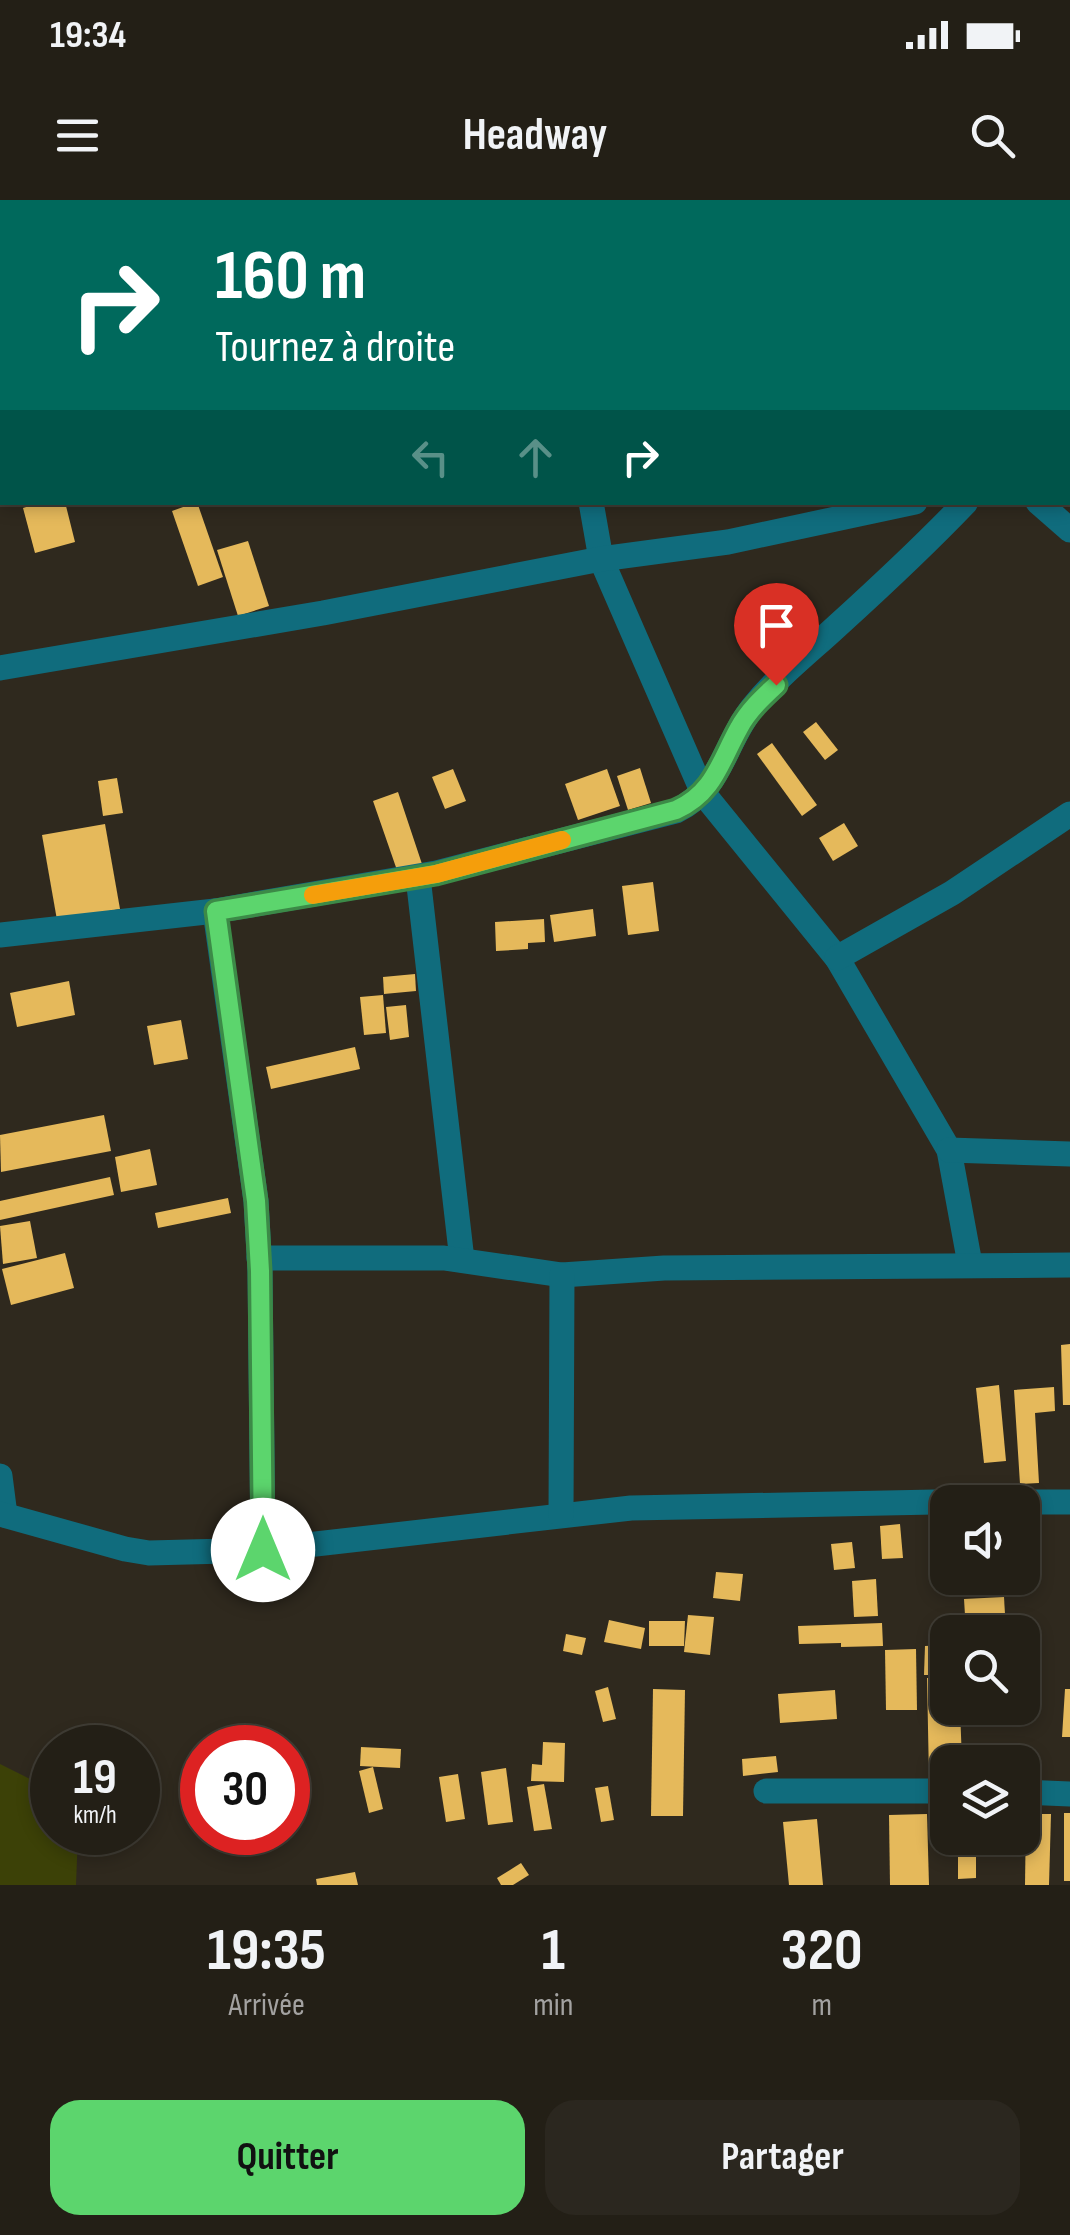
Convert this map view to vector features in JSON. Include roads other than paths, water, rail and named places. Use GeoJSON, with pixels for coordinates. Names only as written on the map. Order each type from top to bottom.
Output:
{"type":"FeatureCollection","features":[{"type":"Feature","properties":{"kind":"street"},"geometry":{"type":"LineString","coordinates":[[592,505],[601,559],[703,793],[837,958],[949,1150],[970,1264]]}},
{"type":"Feature","properties":{"kind":"street"},"geometry":{"type":"LineString","coordinates":[[0,668],[323,614],[601,559],[728,542],[900,505]]}},
{"type":"Feature","properties":{"kind":"street"},"geometry":{"type":"LineString","coordinates":[[0,935],[216,911],[418,876],[690,804],[703,793],[728,755],[753,707],[963,505]]}},
{"type":"Feature","properties":{"kind":"street"},"geometry":{"type":"LineString","coordinates":[[1041,505],[1070,530]]}},
{"type":"Feature","properties":{"kind":"street"},"geometry":{"type":"LineString","coordinates":[[837,958],[952,894],[1070,814]]}},
{"type":"Feature","properties":{"kind":"street"},"geometry":{"type":"LineString","coordinates":[[418,876],[462,1260]]}},
{"type":"Feature","properties":{"kind":"street"},"geometry":{"type":"LineString","coordinates":[[216,911],[256,1201],[263,1550]]}},
{"type":"Feature","properties":{"kind":"street"},"geometry":{"type":"LineString","coordinates":[[949,1150],[1070,1154]]}},
{"type":"Feature","properties":{"kind":"street"},"geometry":{"type":"LineString","coordinates":[[259,1258],[444,1258],[562,1275],[664,1268],[1070,1264]]}},
{"type":"Feature","properties":{"kind":"street"},"geometry":{"type":"LineString","coordinates":[[561,1514],[562,1275]]}},
{"type":"Feature","properties":{"kind":"street"},"geometry":{"type":"LineString","coordinates":[[0,1476],[3,1514],[148,1553],[263,1550],[561,1514],[650,1508],[1070,1502]]}},
{"type":"Feature","properties":{"kind":"street"},"geometry":{"type":"LineString","coordinates":[[766,1791],[930,1791]]}},
{"type":"Feature","properties":{"kind":"street"},"geometry":{"type":"LineString","coordinates":[[1040,1793],[1070,1794]]}}]}
